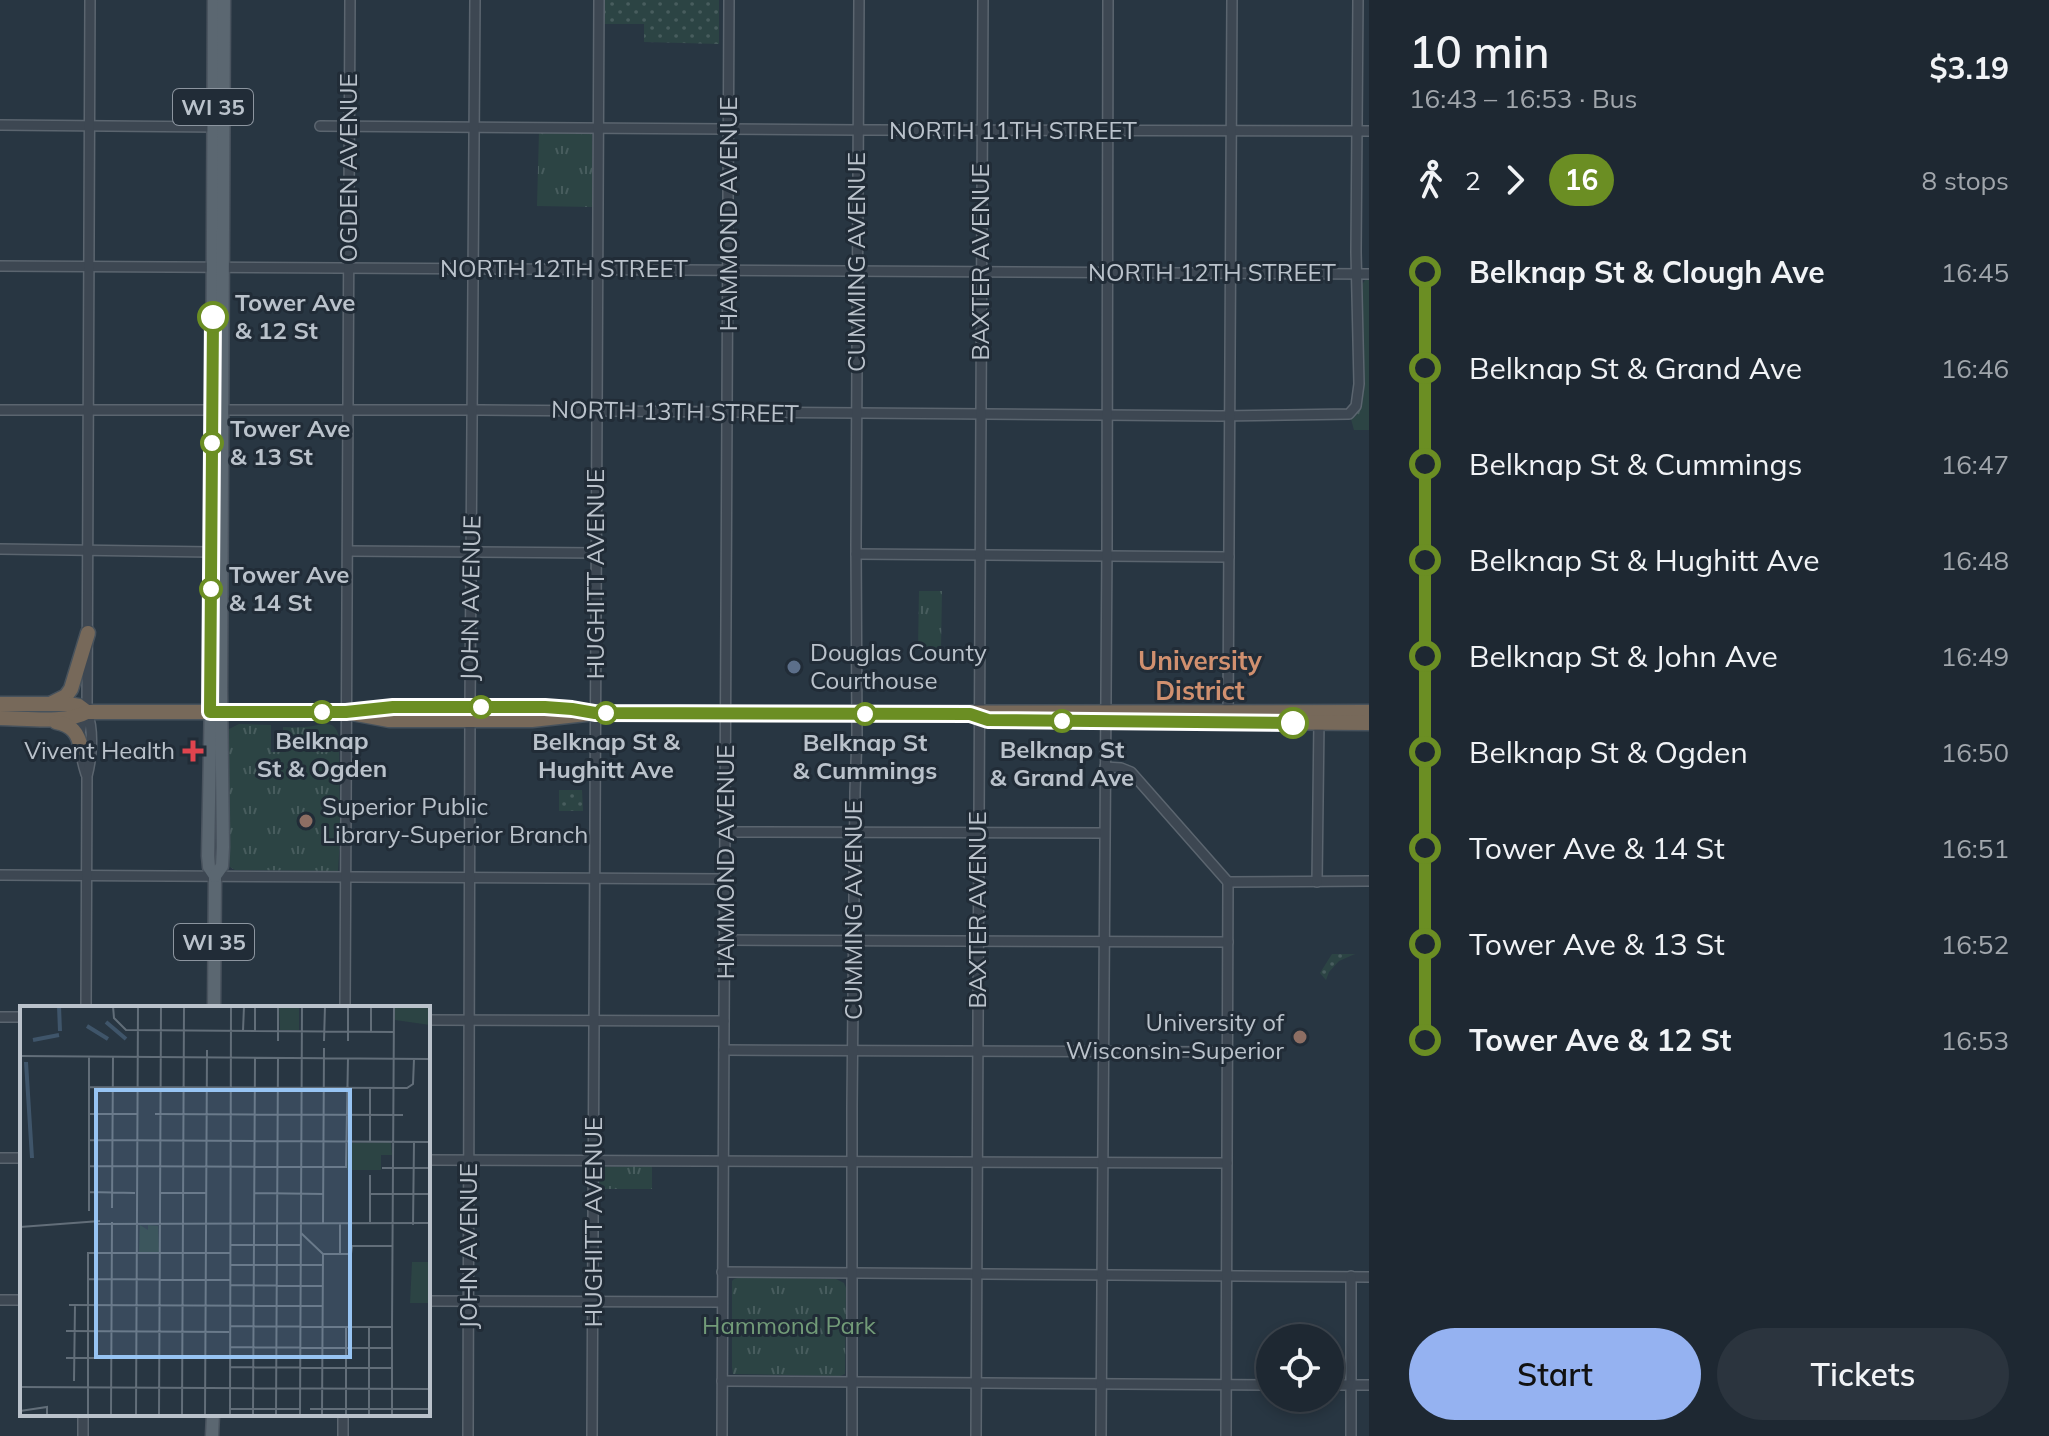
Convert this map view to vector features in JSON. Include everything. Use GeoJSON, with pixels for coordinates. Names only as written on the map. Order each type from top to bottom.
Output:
{"type":"FeatureCollection","features":[{"type":"Feature","properties":{"kind":"highway"},"geometry":{"type":"LineString","coordinates":[[51,703],[63,698],[71,689],[88,633]]}},
{"type":"Feature","properties":{"kind":"highway"},"geometry":{"type":"LineString","coordinates":[[0,693],[28,703]]}},
{"type":"Feature","properties":{"kind":"highway"},"geometry":{"type":"LineString","coordinates":[[0,704],[76,705],[87,712]]}},
{"type":"Feature","properties":{"kind":"highway"},"geometry":{"type":"LineString","coordinates":[[0,718],[66,718],[87,712],[346,712],[389,720],[470,713],[538,719],[595,713],[727,713],[976,715],[988,720],[1106,716],[1319,718],[1369,723]]}},
{"type":"Feature","properties":{"kind":"highway"},"geometry":{"type":"LineString","coordinates":[[1319,718],[1369,712]]}},
{"type":"Feature","properties":{"kind":"highway"},"geometry":{"type":"LineString","coordinates":[[0,718],[64,724],[76,732],[81,748]]}},
{"type":"Feature","properties":{"kind":"main road","name":"WI 35"},"geometry":{"type":"LineString","coordinates":[[214,0],[218,127],[217,411],[221,594],[208,864],[215,876],[214,1006]]}},
{"type":"Feature","properties":{"kind":"main road","name":"WI 35"},"geometry":{"type":"LineString","coordinates":[[218,127],[224,0]]}},
{"type":"Feature","properties":{"kind":"main road","name":"WI 35"},"geometry":{"type":"LineString","coordinates":[[216,712],[211,552],[217,411]]}},
{"type":"Feature","properties":{"kind":"main road"},"geometry":{"type":"LineString","coordinates":[[211,552],[216,556],[221,594]]}},
{"type":"Feature","properties":{"kind":"main road"},"geometry":{"type":"LineString","coordinates":[[212,1436],[213,1416]]}},
{"type":"Feature","properties":{"kind":"street"},"geometry":{"type":"LineString","coordinates":[[86,1006],[87,776],[90,755],[87,550],[90,0]]}},
{"type":"Feature","properties":{"kind":"street","name":"OGDEN AVENUE"},"geometry":{"type":"LineString","coordinates":[[345,1006],[350,0]]}},
{"type":"Feature","properties":{"kind":"street","name":"JOHN AVENUE"},"geometry":{"type":"LineString","coordinates":[[468,1436],[475,0]]}},
{"type":"Feature","properties":{"kind":"street","name":"HUGHITT AVENUE"},"geometry":{"type":"LineString","coordinates":[[592,1436],[599,0]]}},
{"type":"Feature","properties":{"kind":"street","name":"HAMMOND AVENUE"},"geometry":{"type":"LineString","coordinates":[[722,1436],[729,0]]}},
{"type":"Feature","properties":{"kind":"street","name":"CUMMING AVENUE"},"geometry":{"type":"LineString","coordinates":[[852,1436],[859,0]]}},
{"type":"Feature","properties":{"kind":"street","name":"BAXTER AVENUE"},"geometry":{"type":"LineString","coordinates":[[976,1436],[979,833],[976,715],[980,554],[983,0]]}},
{"type":"Feature","properties":{"kind":"street"},"geometry":{"type":"LineString","coordinates":[[1101,1436],[1108,0]]}},
{"type":"Feature","properties":{"kind":"street"},"geometry":{"type":"LineString","coordinates":[[1228,717],[1232,0]]}},
{"type":"Feature","properties":{"kind":"street"},"geometry":{"type":"LineString","coordinates":[[1358,0],[1357,131],[1364,274]]}},
{"type":"Feature","properties":{"kind":"street"},"geometry":{"type":"LineString","coordinates":[[0,125],[218,127]]}},
{"type":"Feature","properties":{"kind":"street","name":"NORTH 11TH STREET"},"geometry":{"type":"LineString","coordinates":[[320,126],[1369,131]]}},
{"type":"Feature","properties":{"kind":"street","name":"NORTH 12TH STREET"},"geometry":{"type":"LineString","coordinates":[[0,266],[1364,274]]}},
{"type":"Feature","properties":{"kind":"street","name":"NORTH 13TH STREET"},"geometry":{"type":"LineString","coordinates":[[0,410],[1349,414],[1356,406],[1359,384],[1364,274]]}},
{"type":"Feature","properties":{"kind":"street"},"geometry":{"type":"LineString","coordinates":[[0,549],[211,552]]}},
{"type":"Feature","properties":{"kind":"street"},"geometry":{"type":"LineString","coordinates":[[348,551],[596,553]]}},
{"type":"Feature","properties":{"kind":"street"},"geometry":{"type":"LineString","coordinates":[[856,554],[1229,557]]}},
{"type":"Feature","properties":{"kind":"street"},"geometry":{"type":"LineString","coordinates":[[87,712],[82,722],[81,748],[87,776]]}},
{"type":"Feature","properties":{"kind":"street"},"geometry":{"type":"LineString","coordinates":[[1317,882],[1319,718]]}},
{"type":"Feature","properties":{"kind":"street"},"geometry":{"type":"LineString","coordinates":[[1105,767],[1131,772],[1228,882],[1226,1436]]}},
{"type":"Feature","properties":{"kind":"street"},"geometry":{"type":"LineString","coordinates":[[726,832],[1104,833]]}},
{"type":"Feature","properties":{"kind":"street"},"geometry":{"type":"LineString","coordinates":[[0,875],[726,879]]}},
{"type":"Feature","properties":{"kind":"street"},"geometry":{"type":"LineString","coordinates":[[1228,882],[1369,881]]}},
{"type":"Feature","properties":{"kind":"street"},"geometry":{"type":"LineString","coordinates":[[725,940],[1228,942]]}},
{"type":"Feature","properties":{"kind":"street"},"geometry":{"type":"LineString","coordinates":[[430,1020],[724,1021]]}},
{"type":"Feature","properties":{"kind":"street"},"geometry":{"type":"LineString","coordinates":[[724,1050],[1227,1052]]}},
{"type":"Feature","properties":{"kind":"street"},"geometry":{"type":"LineString","coordinates":[[430,1160],[1227,1163]]}},
{"type":"Feature","properties":{"kind":"street"},"geometry":{"type":"LineString","coordinates":[[722,1272],[1369,1277]]}},
{"type":"Feature","properties":{"kind":"street"},"geometry":{"type":"LineString","coordinates":[[1351,1276],[1351,1436]]}},
{"type":"Feature","properties":{"kind":"street"},"geometry":{"type":"LineString","coordinates":[[430,1301],[722,1302]]}},
{"type":"Feature","properties":{"kind":"street"},"geometry":{"type":"LineString","coordinates":[[722,1381],[1256,1385]]}},
{"type":"Feature","properties":{"kind":"street"},"geometry":{"type":"LineString","coordinates":[[1344,1385],[1369,1385]]}},
{"type":"Feature","properties":{"kind":"green space"},"geometry":{"type":"Polygon","coordinates":[[[603,0],[719,0],[719,44],[644,42],[644,24],[602,24],[603,0]]]}},
{"type":"Feature","properties":{"kind":"green space"},"geometry":{"type":"Polygon","coordinates":[[[539,132],[592,134],[592,207],[537,206],[539,132]]]}},
{"type":"Feature","properties":{"kind":"green space"},"geometry":{"type":"Polygon","coordinates":[[[1369,278],[1369,430],[1354,430],[1351,419],[1358,412],[1361,396],[1362,285],[1369,278]]]}},
{"type":"Feature","properties":{"kind":"green space"},"geometry":{"type":"Polygon","coordinates":[[[919,591],[942,591],[941,649],[918,650],[919,591]]]}},
{"type":"Feature","properties":{"kind":"green space"},"geometry":{"type":"Polygon","coordinates":[[[239,724],[271,725],[271,752],[283,752],[283,727],[325,724],[337,731],[338,871],[235,870],[230,867],[227,736],[229,729],[239,724]]]}},
{"type":"Feature","properties":{"kind":"green space"},"geometry":{"type":"Polygon","coordinates":[[[559,790],[582,790],[583,811],[559,811],[559,790]]]}},
{"type":"Feature","properties":{"kind":"green space"},"geometry":{"type":"Polygon","coordinates":[[[1332,954],[1355,954],[1339,961],[1326,980],[1320,973],[1332,954]]]}},
{"type":"Feature","properties":{"kind":"green space"},"geometry":{"type":"Polygon","coordinates":[[[652,1166],[652,1189],[598,1189],[598,1170],[601,1167],[652,1166]]]}},
{"type":"Feature","properties":{"kind":"green space","name":"Hammond Park"},"geometry":{"type":"Polygon","coordinates":[[[741,1277],[836,1279],[844,1283],[845,1374],[733,1374],[732,1281],[741,1277]]]}},
{"type":"Feature","properties":{"kind":"bus line","name":"16"},"geometry":{"type":"LineString","coordinates":[[213,317],[210,712],[545,707],[595,713],[970,714],[988,720],[1293,723]]}},
{"type":"Feature","properties":{"kind":"place","name":"Tower Ave & 12 St"},"geometry":{"type":"Point","coordinates":[213,317]}},
{"type":"Feature","properties":{"kind":"place","name":"Tower Ave & 13 St"},"geometry":{"type":"Point","coordinates":[212,443]}},
{"type":"Feature","properties":{"kind":"place","name":"Tower Ave & 14 St"},"geometry":{"type":"Point","coordinates":[211,589]}},
{"type":"Feature","properties":{"kind":"place","name":"Douglas County Courthouse"},"geometry":{"type":"Point","coordinates":[794,667]}},
{"type":"Feature","properties":{"kind":"place","name":"Belknap St & Ogden"},"geometry":{"type":"Point","coordinates":[322,712]}},
{"type":"Feature","properties":{"kind":"place","name":"Belknap St & Hughitt Ave"},"geometry":{"type":"Point","coordinates":[606,713]}},
{"type":"Feature","properties":{"kind":"place","name":"Belknap St & Cummings"},"geometry":{"type":"Point","coordinates":[865,714]}},
{"type":"Feature","properties":{"kind":"place","name":"Belknap St & Grand Ave"},"geometry":{"type":"Point","coordinates":[1062,721]}},
{"type":"Feature","properties":{"kind":"place","name":"Vivent Health"},"geometry":{"type":"Point","coordinates":[193,751]}},
{"type":"Feature","properties":{"kind":"place","name":"Superior Public Library-Superior Branch"},"geometry":{"type":"Point","coordinates":[306,821]}},
{"type":"Feature","properties":{"kind":"place","name":"University of Wisconsin-Superior"},"geometry":{"type":"Point","coordinates":[1300,1037]}},
{"type":"Feature","properties":{"kind":"district","name":"University District"},"geometry":{"type":"Point","coordinates":[1200,676]}}]}
